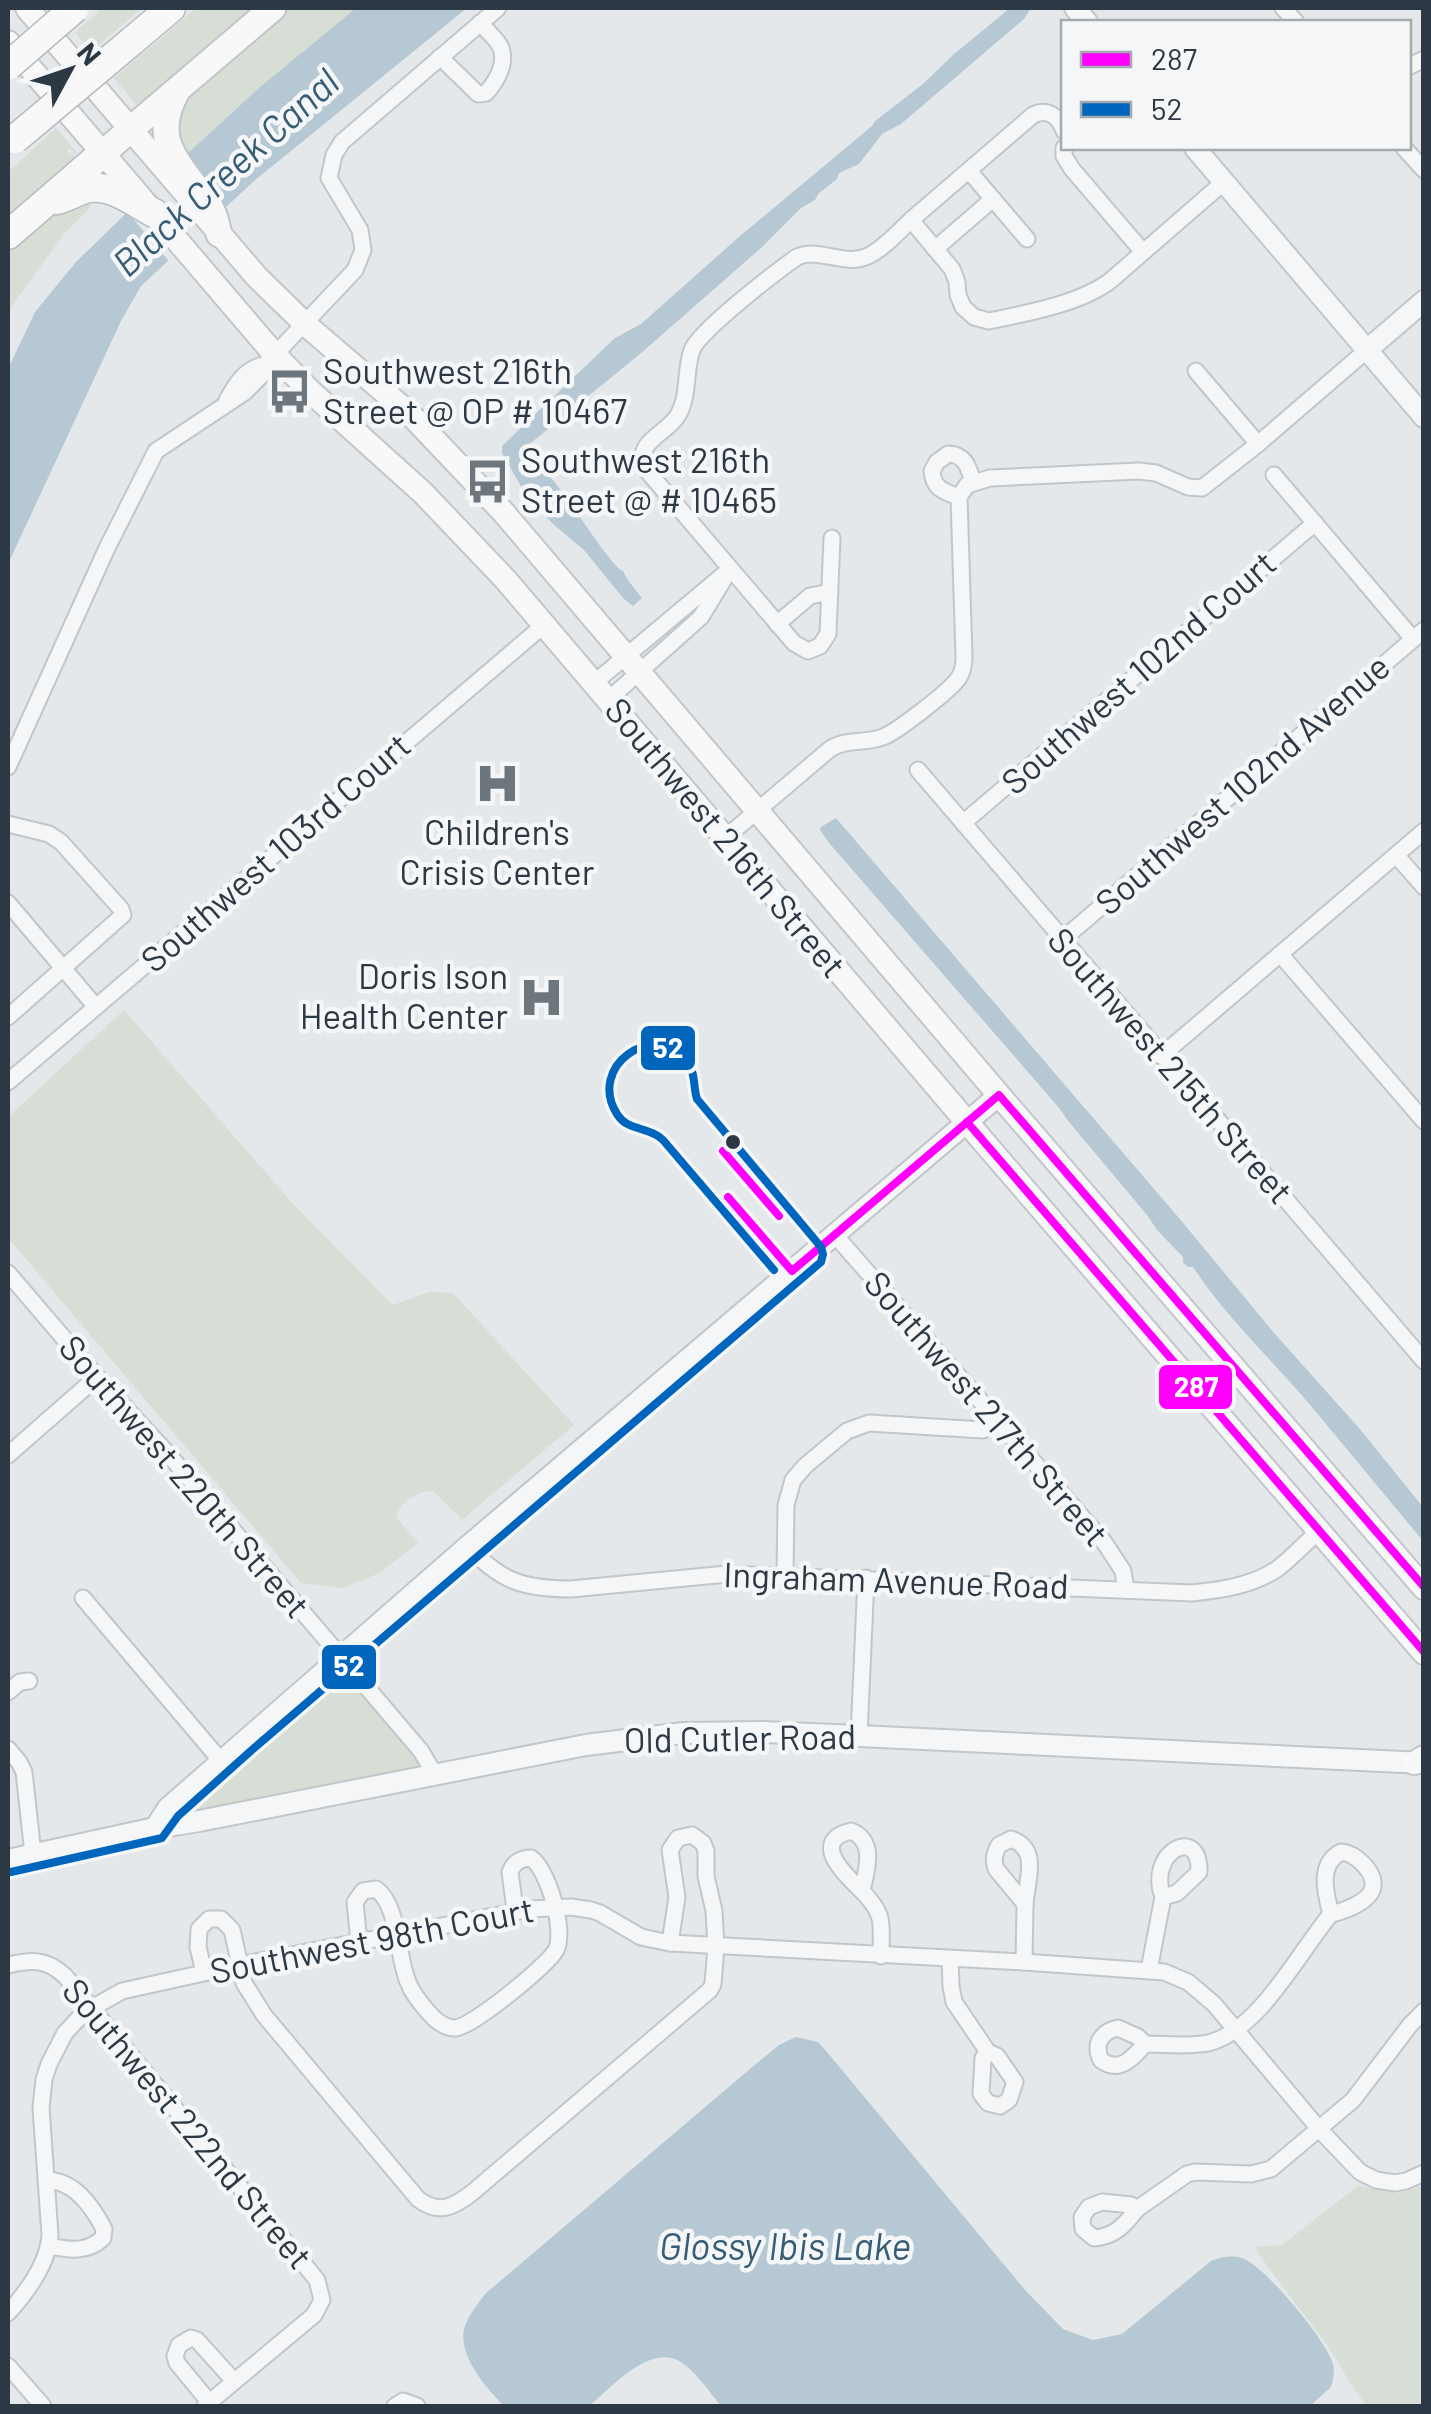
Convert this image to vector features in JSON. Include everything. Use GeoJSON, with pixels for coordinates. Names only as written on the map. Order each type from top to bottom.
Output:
{"type":"FeatureCollection","features":[{"type":"Feature","properties":{"kind":"highway"},"geometry":{"type":"LineString","coordinates":[[8,66],[75,8]]}},
{"type":"Feature","properties":{"kind":"highway"},"geometry":{"type":"LineString","coordinates":[[11,142],[170,8]]}},
{"type":"Feature","properties":{"kind":"highway"},"geometry":{"type":"LineString","coordinates":[[8,236],[103,154]]}},
{"type":"Feature","properties":{"kind":"highway"},"geometry":{"type":"LineString","coordinates":[[46,202],[93,188],[130,194],[154,214]]}},
{"type":"Feature","properties":{"kind":"main road"},"geometry":{"type":"LineString","coordinates":[[27,8],[130,129],[167,160],[212,210],[219,234]]}},
{"type":"Feature","properties":{"kind":"main road"},"geometry":{"type":"LineString","coordinates":[[103,154],[273,8]]}},
{"type":"Feature","properties":{"kind":"main road"},"geometry":{"type":"LineString","coordinates":[[8,42],[103,154],[130,194]]}},
{"type":"Feature","properties":{"kind":"main road"},"geometry":{"type":"LineString","coordinates":[[167,160],[165,127],[178,88]]}},
{"type":"Feature","properties":{"kind":"main road","name":"Southwest 216th Street"},"geometry":{"type":"LineString","coordinates":[[154,214],[270,359],[455,525],[544,625],[1424,1653]]}},
{"type":"Feature","properties":{"kind":"main road","name":"Southwest 216th Street"},"geometry":{"type":"LineString","coordinates":[[219,234],[305,324],[402,407],[513,522],[1424,1588]]}},
{"type":"Feature","properties":{"kind":"street"},"geometry":{"type":"LineString","coordinates":[[8,766],[107,548],[156,451],[246,392],[270,359],[354,270],[363,250],[360,230],[329,178],[334,155],[342,142],[498,8]]}},
{"type":"Feature","properties":{"kind":"street"},"geometry":{"type":"LineString","coordinates":[[440,57],[478,94],[486,93],[496,83],[502,64],[501,48],[480,23]]}},
{"type":"Feature","properties":{"kind":"street"},"geometry":{"type":"LineString","coordinates":[[832,538],[828,634],[825,641],[808,651],[777,624],[642,461],[646,446],[674,421],[682,408],[695,344],[797,257],[808,253],[863,258],[875,252],[1038,112],[1052,114],[1061,127]]}},
{"type":"Feature","properties":{"kind":"street"},"geometry":{"type":"LineString","coordinates":[[1064,150],[1067,163],[1143,252]]}},
{"type":"Feature","properties":{"kind":"street"},"geometry":{"type":"LineString","coordinates":[[1197,150],[1424,416]]}},
{"type":"Feature","properties":{"kind":"street"},"geometry":{"type":"LineString","coordinates":[[1406,150],[1424,170]]}},
{"type":"Feature","properties":{"kind":"street"},"geometry":{"type":"LineString","coordinates":[[968,171],[1028,238]]}},
{"type":"Feature","properties":{"kind":"street"},"geometry":{"type":"LineString","coordinates":[[910,220],[955,276],[963,306],[974,317],[989,321],[1088,295],[1110,281],[1224,182]]}},
{"type":"Feature","properties":{"kind":"street"},"geometry":{"type":"LineString","coordinates":[[934,249],[993,198]]}},
{"type":"Feature","properties":{"kind":"street"},"geometry":{"type":"LineString","coordinates":[[725,838],[830,749],[848,741],[889,735],[958,678],[964,657],[959,497],[964,488],[973,482],[1005,477],[1139,472],[1156,473],[1196,490],[1208,486],[1424,301]]}},
{"type":"Feature","properties":{"kind":"street"},"geometry":{"type":"LineString","coordinates":[[1196,371],[1258,444]]}},
{"type":"Feature","properties":{"kind":"street"},"geometry":{"type":"LineString","coordinates":[[959,497],[942,491],[934,482],[932,472],[937,462],[948,454],[958,455],[967,464],[973,482]]}},
{"type":"Feature","properties":{"kind":"street"},"geometry":{"type":"LineString","coordinates":[[1274,475],[1314,524],[1418,635]]}},
{"type":"Feature","properties":{"kind":"street","name":"Southwest 102nd Court"},"geometry":{"type":"LineString","coordinates":[[963,823],[1314,524]]}},
{"type":"Feature","properties":{"kind":"street"},"geometry":{"type":"LineString","coordinates":[[633,664],[681,610],[730,570]]}},
{"type":"Feature","properties":{"kind":"street"},"geometry":{"type":"LineString","coordinates":[[601,691],[692,624],[708,608],[730,570]]}},
{"type":"Feature","properties":{"kind":"street"},"geometry":{"type":"LineString","coordinates":[[777,624],[810,596],[830,592]]}},
{"type":"Feature","properties":{"kind":"street"},"geometry":{"type":"LineString","coordinates":[[681,610],[692,624]]}},
{"type":"Feature","properties":{"kind":"street","name":"Southwest 103rd Court"},"geometry":{"type":"LineString","coordinates":[[8,1082],[544,625]]}},
{"type":"Feature","properties":{"kind":"street","name":"Southwest 102nd Avenue"},"geometry":{"type":"LineString","coordinates":[[1062,940],[1418,635]]}},
{"type":"Feature","properties":{"kind":"street","name":"Southwest 215th Street"},"geometry":{"type":"LineString","coordinates":[[918,770],[1424,1361]]}},
{"type":"Feature","properties":{"kind":"street"},"geometry":{"type":"LineString","coordinates":[[8,824],[49,834],[60,842],[123,915],[8,1018]]}},
{"type":"Feature","properties":{"kind":"street"},"geometry":{"type":"LineString","coordinates":[[1161,1056],[1424,831]]}},
{"type":"Feature","properties":{"kind":"street"},"geometry":{"type":"LineString","coordinates":[[1396,854],[1424,887]]}},
{"type":"Feature","properties":{"kind":"street"},"geometry":{"type":"LineString","coordinates":[[8,903],[96,1007]]}},
{"type":"Feature","properties":{"kind":"street"},"geometry":{"type":"LineString","coordinates":[[1280,954],[1424,1121]]}},
{"type":"Feature","properties":{"kind":"street"},"geometry":{"type":"LineString","coordinates":[[155,1828],[168,1808],[340,1656],[1000,1095]]}},
{"type":"Feature","properties":{"kind":"street","name":"Southwest 217th Street"},"geometry":{"type":"LineString","coordinates":[[834,1234],[1113,1553],[1124,1570],[1126,1590]]}},
{"type":"Feature","properties":{"kind":"street","name":"Southwest 220th Street"},"geometry":{"type":"LineString","coordinates":[[10,1280],[170,1455],[421,1751],[435,1774]]}},
{"type":"Feature","properties":{"kind":"street"},"geometry":{"type":"LineString","coordinates":[[8,1455],[97,1377]]}},
{"type":"Feature","properties":{"kind":"street"},"geometry":{"type":"LineString","coordinates":[[785,1575],[786,1505],[793,1480],[848,1432],[869,1423],[983,1430],[999,1421]]}},
{"type":"Feature","properties":{"kind":"street","name":"Ingraham Avenue Road"},"geometry":{"type":"LineString","coordinates":[[468,1546],[508,1580],[546,1588],[727,1574],[1192,1593],[1241,1585],[1277,1568],[1319,1531]]}},
{"type":"Feature","properties":{"kind":"street"},"geometry":{"type":"LineString","coordinates":[[859,1736],[866,1578]]}},
{"type":"Feature","properties":{"kind":"street"},"geometry":{"type":"LineString","coordinates":[[83,1598],[221,1761]]}},
{"type":"Feature","properties":{"kind":"street"},"geometry":{"type":"LineString","coordinates":[[8,1692],[20,1682],[30,1681]]}},
{"type":"Feature","properties":{"kind":"street","name":"Old Cutler Road"},"geometry":{"type":"LineString","coordinates":[[8,1860],[586,1744],[647,1736],[722,1732],[859,1736],[1420,1761]]}},
{"type":"Feature","properties":{"kind":"street"},"geometry":{"type":"LineString","coordinates":[[8,1748],[24,1772],[33,1854]]}},
{"type":"Feature","properties":{"kind":"street"},"geometry":{"type":"LineString","coordinates":[[204,1972],[198,1937],[203,1925],[214,1918],[232,1930],[249,1992],[264,2015],[411,2192],[425,2205],[438,2209],[458,2204],[700,2000],[713,1984],[716,1947],[706,1851],[703,1843],[692,1835],[678,1838],[670,1850],[676,1897],[670,1944]]}},
{"type":"Feature","properties":{"kind":"street"},"geometry":{"type":"LineString","coordinates":[[359,1943],[355,1902],[360,1893],[372,1888],[384,1896],[406,1978],[416,1996],[440,2024],[459,2028],[480,2018],[558,1946],[555,1908],[536,1861],[525,1858],[510,1872],[515,1910]]}},
{"type":"Feature","properties":{"kind":"street"},"geometry":{"type":"LineString","coordinates":[[862,1891],[882,1919],[882,1956]]}},
{"type":"Feature","properties":{"kind":"street"},"geometry":{"type":"LineString","coordinates":[[1149,1970],[1163,1896]]}},
{"type":"Feature","properties":{"kind":"street"},"geometry":{"type":"LineString","coordinates":[[1024,1904],[1024,1962]]}},
{"type":"Feature","properties":{"kind":"street","name":"Southwest 98th Court"},"geometry":{"type":"LineString","coordinates":[[92,2008],[122,1991],[204,1972],[515,1910],[591,1910],[641,1936],[670,1944],[950,1959]]}},
{"type":"Feature","properties":{"kind":"street"},"geometry":{"type":"LineString","coordinates":[[1145,2044],[1207,2043],[1236,2030],[1271,1996],[1331,1914]]}},
{"type":"Feature","properties":{"kind":"street"},"geometry":{"type":"LineString","coordinates":[[988,2052],[954,2002],[950,1959],[1149,1970],[1176,1976],[1214,2004],[1360,2172],[1376,2180],[1399,2182],[1424,2172]]}},
{"type":"Feature","properties":{"kind":"street","name":"Southwest 222nd Street"},"geometry":{"type":"LineString","coordinates":[[8,1965],[42,1961],[65,1976],[311,2272],[322,2294],[320,2306],[309,2320],[234,2382]]}},
{"type":"Feature","properties":{"kind":"street"},"geometry":{"type":"LineString","coordinates":[[8,2313],[24,2293],[49,2246],[41,2108],[44,2079],[66,2034],[92,2008]]}},
{"type":"Feature","properties":{"kind":"street"},"geometry":{"type":"LineString","coordinates":[[1137,2210],[1187,2174],[1265,2172],[1361,2092],[1424,2011]]}},
{"type":"Feature","properties":{"kind":"street"},"geometry":{"type":"LineString","coordinates":[[46,2180],[63,2182],[77,2192],[104,2229],[102,2238],[89,2249],[49,2246]]}},
{"type":"Feature","properties":{"kind":"street"},"geometry":{"type":"LineString","coordinates":[[191,2338],[197,2340],[234,2382],[208,2405],[175,2360],[179,2345],[191,2338]]}},
{"type":"Feature","properties":{"kind":"street"},"geometry":{"type":"LineString","coordinates":[[8,2366],[43,2406]]}},
{"type":"Feature","properties":{"kind":"street"},"geometry":{"type":"LineString","coordinates":[[395,2406],[403,2401],[417,2406]]}},
{"type":"Feature","properties":{"kind":"shaded area"},"geometry":{"type":"Polygon","coordinates":[[[103,8],[142,8],[91,52],[75,32],[103,8]]]}},
{"type":"Feature","properties":{"kind":"shaded area"},"geometry":{"type":"Polygon","coordinates":[[[196,8],[262,8],[140,109],[114,78],[196,8]]]}},
{"type":"Feature","properties":{"kind":"shaded area"},"geometry":{"type":"Polygon","coordinates":[[[285,8],[356,8],[187,154],[171,115],[174,108],[285,8]]]}},
{"type":"Feature","properties":{"kind":"shaded area"},"geometry":{"type":"Polygon","coordinates":[[[56,128],[77,153],[67,150],[77,160],[8,226],[8,172],[56,128]]]}},
{"type":"Feature","properties":{"kind":"shaded area"},"geometry":{"type":"Polygon","coordinates":[[[92,199],[90,208],[64,234],[8,311],[8,250],[64,205],[92,199]]]}},
{"type":"Feature","properties":{"kind":"shaded area"},"geometry":{"type":"Polygon","coordinates":[[[124,1010],[296,1207],[393,1305],[429,1292],[453,1293],[574,1425],[462,1520],[433,1491],[410,1498],[396,1517],[418,1543],[380,1573],[343,1588],[301,1583],[8,1238],[8,1117],[124,1010]]]}},
{"type":"Feature","properties":{"kind":"shaded area"},"geometry":{"type":"Polygon","coordinates":[[[334,1674],[344,1674],[351,1680],[416,1756],[416,1769],[186,1814],[182,1807],[334,1674]]]}},
{"type":"Feature","properties":{"kind":"shaded area"},"geometry":{"type":"Polygon","coordinates":[[[1359,2185],[1391,2192],[1423,2185],[1423,2406],[1367,2406],[1254,2247],[1282,2245],[1359,2185]]]}},
{"type":"Feature","properties":{"kind":"water","name":"Black Creek Canal"},"geometry":{"type":"Polygon","coordinates":[[[356,8],[467,8],[254,181],[141,286],[8,564],[8,369],[35,312],[76,262],[187,154],[356,8]]]}},
{"type":"Feature","properties":{"kind":"water"},"geometry":{"type":"Polygon","coordinates":[[[1010,8],[1031,8],[1024,19],[901,124],[882,134],[859,164],[839,173],[815,200],[801,208],[640,354],[527,446],[528,455],[554,482],[642,598],[633,606],[584,550],[526,495],[502,453],[502,446],[615,338],[641,324],[1010,8]]]}},
{"type":"Feature","properties":{"kind":"water"},"geometry":{"type":"Polygon","coordinates":[[[836,818],[1359,1428],[1423,1507],[1423,1541],[1305,1399],[1222,1307],[1193,1267],[1183,1262],[1183,1257],[1060,1109],[830,844],[820,830],[836,818]]]}},
{"type":"Feature","properties":{"kind":"water","name":"Glossy Ibis Lake"},"geometry":{"type":"Polygon","coordinates":[[[796,2037],[818,2042],[1026,2291],[1063,2329],[1093,2340],[1122,2334],[1211,2261],[1238,2257],[1265,2275],[1319,2339],[1333,2364],[1331,2387],[1310,2406],[721,2406],[690,2369],[665,2357],[630,2371],[589,2406],[504,2406],[475,2371],[463,2339],[468,2320],[485,2294],[757,2063],[796,2037]]]}},
{"type":"Feature","properties":{"kind":"pier"},"geometry":{"type":"Polygon","coordinates":[[[184,150],[229,211],[172,265],[124,208],[184,150]]]}},
{"type":"Feature","properties":{"kind":"transit line","name":"52"},"geometry":{"type":"LineString","coordinates":[[11,1872],[162,1838],[178,1816],[253,1749],[821,1262],[821,1247],[697,1099],[687,1062],[673,1050],[658,1045],[628,1054],[610,1080],[610,1097],[617,1114],[627,1124],[663,1140],[774,1270]]}},
{"type":"Feature","properties":{"kind":"transit line","name":"287"},"geometry":{"type":"LineString","coordinates":[[728,1197],[792,1271],[999,1095],[1424,1587]]}},
{"type":"Feature","properties":{"kind":"transit line","name":"287"},"geometry":{"type":"LineString","coordinates":[[967,1122],[1424,1652]]}},
{"type":"Feature","properties":{"kind":"transit line","name":"287"},"geometry":{"type":"LineString","coordinates":[[723,1151],[779,1216]]}},
{"type":"Feature","properties":{"kind":"place","name":"Southwest 216th Street @ OP # 10467"},"geometry":{"type":"Point","coordinates":[290,392]}},
{"type":"Feature","properties":{"kind":"place","name":"Southwest 216th Street @ # 10465"},"geometry":{"type":"Point","coordinates":[488,481]}},
{"type":"Feature","properties":{"kind":"place","name":"Children's Crisis Center"},"geometry":{"type":"Point","coordinates":[497,783]}},
{"type":"Feature","properties":{"kind":"place","name":"Doris Ison Health Center"},"geometry":{"type":"Point","coordinates":[541,997]}}]}
